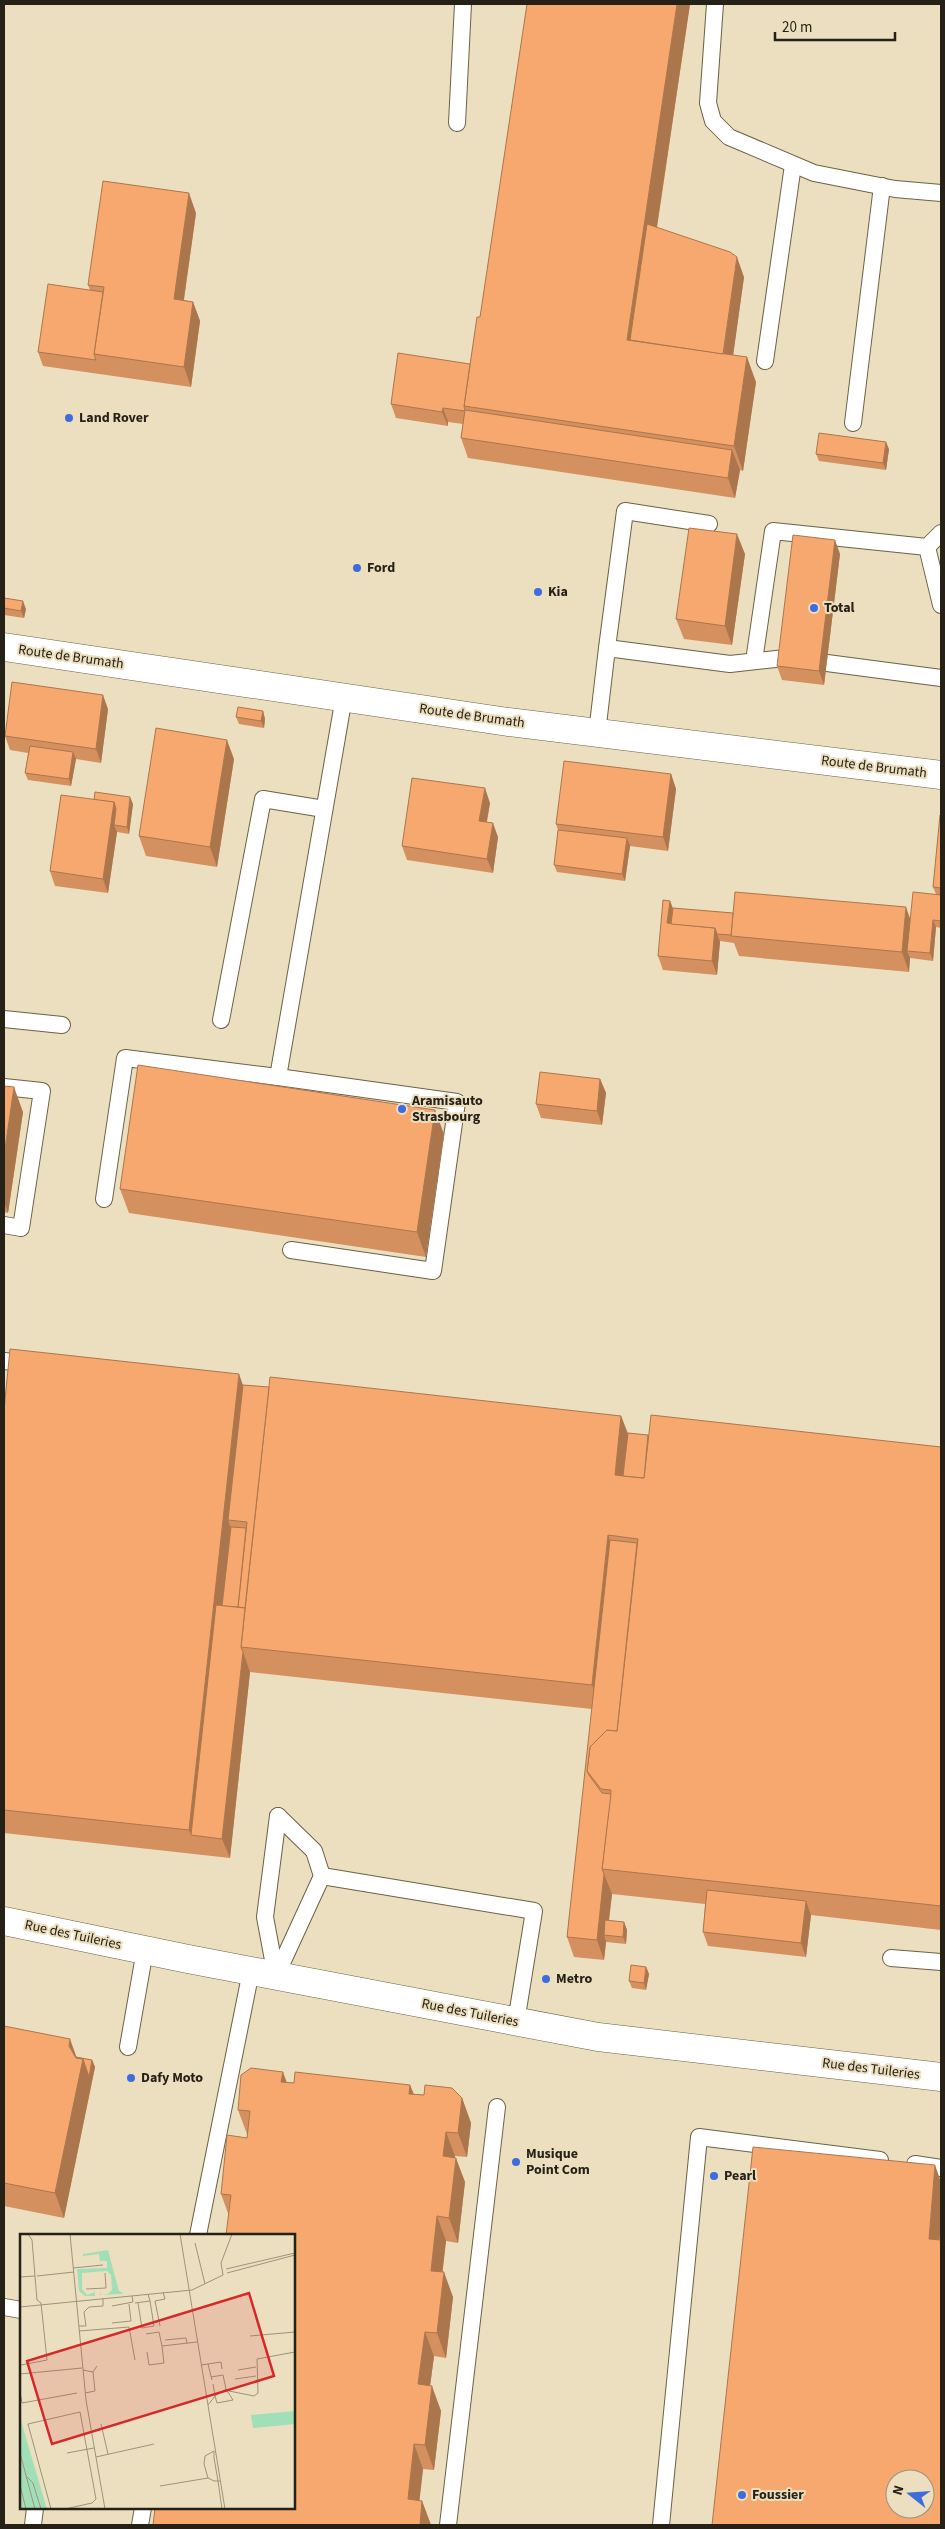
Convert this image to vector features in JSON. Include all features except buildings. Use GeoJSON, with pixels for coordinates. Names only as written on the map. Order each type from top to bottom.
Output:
{"type":"FeatureCollection","features":[{"type":"Feature","properties":{"kind":"main road","name":"Route de Brumath"},"geometry":{"type":"LineString","coordinates":[[4,647],[344,698],[597,733],[941,775]]}},
{"type":"Feature","properties":{"kind":"main road","name":"Rue des Tuileries"},"geometry":{"type":"LineString","coordinates":[[4,1920],[264,1974],[598,2037],[941,2078]]}},
{"type":"Feature","properties":{"kind":"lane"},"geometry":{"type":"LineString","coordinates":[[457,123],[463,4]]}},
{"type":"Feature","properties":{"kind":"lane"},"geometry":{"type":"LineString","coordinates":[[715,4],[708,103],[713,121],[730,137],[814,173],[882,186],[941,193]]}},
{"type":"Feature","properties":{"kind":"lane"},"geometry":{"type":"LineString","coordinates":[[764,361],[792,165]]}},
{"type":"Feature","properties":{"kind":"lane"},"geometry":{"type":"LineString","coordinates":[[853,423],[882,186]]}},
{"type":"Feature","properties":{"kind":"lane"},"geometry":{"type":"LineString","coordinates":[[597,733],[625,511],[708,524]]}},
{"type":"Feature","properties":{"kind":"lane"},"geometry":{"type":"LineString","coordinates":[[754,662],[773,531],[927,547],[941,534]]}},
{"type":"Feature","properties":{"kind":"lane"},"geometry":{"type":"LineString","coordinates":[[927,547],[941,605]]}},
{"type":"Feature","properties":{"kind":"lane"},"geometry":{"type":"LineString","coordinates":[[607,648],[730,664],[785,658]]}},
{"type":"Feature","properties":{"kind":"lane"},"geometry":{"type":"LineString","coordinates":[[827,663],[941,678]]}},
{"type":"Feature","properties":{"kind":"lane"},"geometry":{"type":"LineString","coordinates":[[278,1077],[344,698]]}},
{"type":"Feature","properties":{"kind":"lane"},"geometry":{"type":"LineString","coordinates":[[221,1020],[263,799],[324,808]]}},
{"type":"Feature","properties":{"kind":"lane"},"geometry":{"type":"LineString","coordinates":[[4,1019],[62,1025]]}},
{"type":"Feature","properties":{"kind":"lane"},"geometry":{"type":"LineString","coordinates":[[104,1199],[125,1058],[457,1102],[433,1271],[291,1250]]}},
{"type":"Feature","properties":{"kind":"lane"},"geometry":{"type":"LineString","coordinates":[[4,1087],[42,1091],[21,1228],[4,1226]]}},
{"type":"Feature","properties":{"kind":"lane"},"geometry":{"type":"LineString","coordinates":[[4,1361],[43,1365]]}},
{"type":"Feature","properties":{"kind":"lane"},"geometry":{"type":"LineString","coordinates":[[198,2234],[264,1974],[265,1917],[278,1816],[314,1851],[322,1876],[264,1974]]}},
{"type":"Feature","properties":{"kind":"lane"},"geometry":{"type":"LineString","coordinates":[[322,1876],[534,1911],[516,2022]]}},
{"type":"Feature","properties":{"kind":"lane"},"geometry":{"type":"LineString","coordinates":[[128,2047],[145,1950]]}},
{"type":"Feature","properties":{"kind":"lane"},"geometry":{"type":"LineString","coordinates":[[891,1958],[941,1962]]}},
{"type":"Feature","properties":{"kind":"lane"},"geometry":{"type":"LineString","coordinates":[[448,2525],[497,2107]]}},
{"type":"Feature","properties":{"kind":"lane"},"geometry":{"type":"LineString","coordinates":[[661,2525],[699,2137],[941,2168]]}},
{"type":"Feature","properties":{"kind":"lane"},"geometry":{"type":"LineString","coordinates":[[4,2307],[20,2310]]}},
{"type":"Feature","properties":{"kind":"lane"},"geometry":{"type":"LineString","coordinates":[[33,2525],[35,2509]]}},
{"type":"Feature","properties":{"kind":"lane"},"geometry":{"type":"LineString","coordinates":[[140,2525],[143,2509]]}},
{"type":"Feature","properties":{"kind":"place","name":"Land Rover"},"geometry":{"type":"Point","coordinates":[69,418]}},
{"type":"Feature","properties":{"kind":"place","name":"Ford"},"geometry":{"type":"Point","coordinates":[357,568]}},
{"type":"Feature","properties":{"kind":"place","name":"Kia"},"geometry":{"type":"Point","coordinates":[538,592]}},
{"type":"Feature","properties":{"kind":"place","name":"Total"},"geometry":{"type":"Point","coordinates":[814,608]}},
{"type":"Feature","properties":{"kind":"place","name":"Aramisauto Strasbourg"},"geometry":{"type":"Point","coordinates":[402,1109]}},
{"type":"Feature","properties":{"kind":"place","name":"Metro"},"geometry":{"type":"Point","coordinates":[546,1979]}},
{"type":"Feature","properties":{"kind":"place","name":"Dafy Moto"},"geometry":{"type":"Point","coordinates":[131,2078]}},
{"type":"Feature","properties":{"kind":"place","name":"Musique Point Com"},"geometry":{"type":"Point","coordinates":[516,2162]}},
{"type":"Feature","properties":{"kind":"place","name":"Pearl"},"geometry":{"type":"Point","coordinates":[714,2176]}},
{"type":"Feature","properties":{"kind":"place","name":"Foussier"},"geometry":{"type":"Point","coordinates":[742,2495]}}]}
